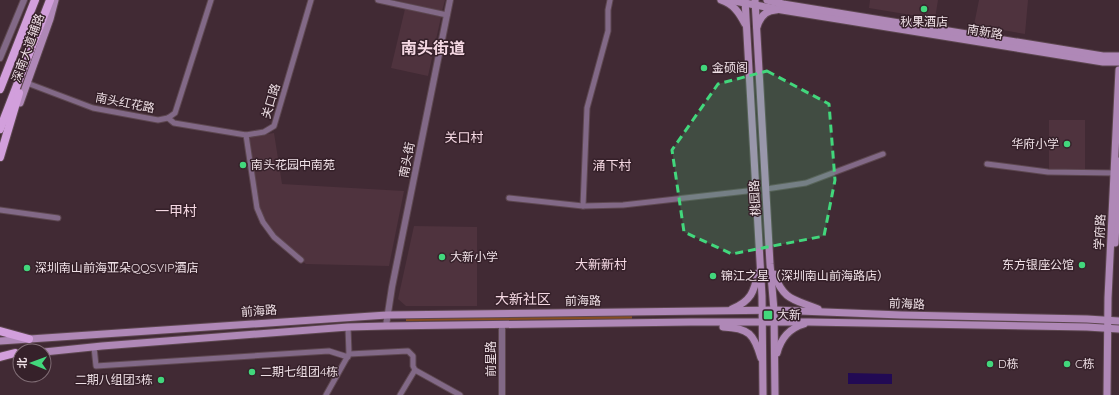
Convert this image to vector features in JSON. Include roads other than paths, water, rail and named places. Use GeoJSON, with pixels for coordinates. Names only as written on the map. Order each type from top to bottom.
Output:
{"type":"FeatureCollection","features":[{"type":"Feature","properties":{"kind":"main road"},"geometry":{"type":"LineString","coordinates":[[0,129],[50,0]]}},
{"type":"Feature","properties":{"kind":"main road","name":"深南大道辅路"},"geometry":{"type":"LineString","coordinates":[[3,148],[50,19],[55,0]]}},
{"type":"Feature","properties":{"kind":"main road"},"geometry":{"type":"LineString","coordinates":[[720,0],[729,3],[734,7],[746,28]]}},
{"type":"Feature","properties":{"kind":"main road","name":"南新路"},"geometry":{"type":"LineString","coordinates":[[729,0],[755,2],[1103,62],[1119,62]]}},
{"type":"Feature","properties":{"kind":"main road","name":"南新路"},"geometry":{"type":"LineString","coordinates":[[767,0],[783,7],[1104,56],[1119,56]]}},
{"type":"Feature","properties":{"kind":"main road"},"geometry":{"type":"LineString","coordinates":[[756,33],[758,24],[764,14],[783,7],[776,0]]}},
{"type":"Feature","properties":{"kind":"main road"},"geometry":{"type":"LineString","coordinates":[[0,89],[34,1]]}},
{"type":"Feature","properties":{"kind":"main road","name":"桃园路"},"geometry":{"type":"LineString","coordinates":[[745,1],[763,322],[763,395]]}},
{"type":"Feature","properties":{"kind":"main road","name":"桃园路"},"geometry":{"type":"LineString","coordinates":[[755,2],[770,264],[775,322],[775,395]]}},
{"type":"Feature","properties":{"kind":"main road"},"geometry":{"type":"LineString","coordinates":[[0,158],[34,44]]}},
{"type":"Feature","properties":{"kind":"main road","name":"学府路"},"geometry":{"type":"LineString","coordinates":[[1111,395],[1119,70]]}},
{"type":"Feature","properties":{"kind":"main road","name":"学府路"},"geometry":{"type":"LineString","coordinates":[[1116,173],[1119,161]]}},
{"type":"Feature","properties":{"kind":"main road"},"geometry":{"type":"LineString","coordinates":[[770,264],[779,285],[787,296],[795,301],[823,311]]}},
{"type":"Feature","properties":{"kind":"main road"},"geometry":{"type":"LineString","coordinates":[[728,310],[740,306],[750,297],[760,267]]}},
{"type":"Feature","properties":{"kind":"main road","name":"前海路"},"geometry":{"type":"LineString","coordinates":[[0,341],[387,314],[774,310],[901,315],[1113,320]]}},
{"type":"Feature","properties":{"kind":"main road"},"geometry":{"type":"LineString","coordinates":[[691,322],[734,327],[746,330],[754,339],[758,348],[763,370]]}},
{"type":"Feature","properties":{"kind":"main road"},"geometry":{"type":"LineString","coordinates":[[775,369],[779,347],[785,336],[796,327],[810,322]]}},
{"type":"Feature","properties":{"kind":"main road","name":"前海路"},"geometry":{"type":"LineString","coordinates":[[52,351],[348,327],[386,326],[810,322],[1113,329]]}},
{"type":"Feature","properties":{"kind":"main road","name":"学府路"},"geometry":{"type":"LineString","coordinates":[[1107,395],[1113,329]]}},
{"type":"Feature","properties":{"kind":"main road"},"geometry":{"type":"LineString","coordinates":[[0,331],[29,339]]}},
{"type":"Feature","properties":{"kind":"main road"},"geometry":{"type":"LineString","coordinates":[[0,354],[12,353]]}},
{"type":"Feature","properties":{"kind":"main road"},"geometry":{"type":"LineString","coordinates":[[0,357],[12,354]]}},
{"type":"Feature","properties":{"kind":"street","name":"深南大道辅路"},"geometry":{"type":"LineString","coordinates":[[0,58],[24,0]]}},
{"type":"Feature","properties":{"kind":"street","name":"南头红花路"},"geometry":{"type":"LineString","coordinates":[[27,83],[93,108],[158,120],[172,117],[175,113],[211,0]]}},
{"type":"Feature","properties":{"kind":"street","name":"关口路"},"geometry":{"type":"LineString","coordinates":[[168,118],[174,122],[246,135],[264,132],[274,126],[311,0]]}},
{"type":"Feature","properties":{"kind":"street"},"geometry":{"type":"LineString","coordinates":[[378,0],[447,15]]}},
{"type":"Feature","properties":{"kind":"street","name":"南头街"},"geometry":{"type":"LineString","coordinates":[[386,326],[387,314],[450,0]]}},
{"type":"Feature","properties":{"kind":"street"},"geometry":{"type":"LineString","coordinates":[[583,206],[587,108],[608,31],[608,10],[610,0]]}},
{"type":"Feature","properties":{"kind":"street"},"geometry":{"type":"LineString","coordinates":[[246,135],[257,208],[263,222],[274,237],[301,260]]}},
{"type":"Feature","properties":{"kind":"street"},"geometry":{"type":"LineString","coordinates":[[766,189],[806,183],[883,154]]}},
{"type":"Feature","properties":{"kind":"street"},"geometry":{"type":"LineString","coordinates":[[987,164],[1048,172],[1116,173]]}},
{"type":"Feature","properties":{"kind":"street"},"geometry":{"type":"LineString","coordinates":[[509,198],[583,206],[623,205],[756,190]]}},
{"type":"Feature","properties":{"kind":"street"},"geometry":{"type":"LineString","coordinates":[[0,210],[58,218]]}},
{"type":"Feature","properties":{"kind":"street","name":"前星路"},"geometry":{"type":"LineString","coordinates":[[502,324],[502,395]]}},
{"type":"Feature","properties":{"kind":"street"},"geometry":{"type":"LineString","coordinates":[[326,395],[348,356],[348,327]]}},
{"type":"Feature","properties":{"kind":"street"},"geometry":{"type":"LineString","coordinates":[[94,347],[96,366],[329,351],[348,356],[405,350],[410,352],[415,370],[460,395]]}},
{"type":"Feature","properties":{"kind":"street"},"geometry":{"type":"LineString","coordinates":[[400,395],[415,370]]}},
{"type":"Feature","properties":{"kind":"place","name":"秋果酒店"},"geometry":{"type":"Point","coordinates":[924,9]}},
{"type":"Feature","properties":{"kind":"place","name":"金硕阁"},"geometry":{"type":"Point","coordinates":[704,68]}},
{"type":"Feature","properties":{"kind":"place","name":"华府小学"},"geometry":{"type":"Point","coordinates":[1067,144]}},
{"type":"Feature","properties":{"kind":"place","name":"南头花园中南苑"},"geometry":{"type":"Point","coordinates":[243,165]}},
{"type":"Feature","properties":{"kind":"place","name":"大新小学"},"geometry":{"type":"Point","coordinates":[442,257]}},
{"type":"Feature","properties":{"kind":"place","name":"东方银座公馆"},"geometry":{"type":"Point","coordinates":[1082,265]}},
{"type":"Feature","properties":{"kind":"place","name":"深圳南山前海亚朵QQSVIP酒店"},"geometry":{"type":"Point","coordinates":[27,268]}},
{"type":"Feature","properties":{"kind":"place","name":"锦江之星（深圳南山前海路店）"},"geometry":{"type":"Point","coordinates":[713,276]}},
{"type":"Feature","properties":{"kind":"place","name":"大新"},"geometry":{"type":"Point","coordinates":[768,315]}},
{"type":"Feature","properties":{"kind":"place","name":"D栋"},"geometry":{"type":"Point","coordinates":[990,364]}},
{"type":"Feature","properties":{"kind":"place","name":"C栋"},"geometry":{"type":"Point","coordinates":[1067,364]}},
{"type":"Feature","properties":{"kind":"place","name":"二期七组团4栋"},"geometry":{"type":"Point","coordinates":[252,372]}},
{"type":"Feature","properties":{"kind":"place","name":"二期八组团3栋"},"geometry":{"type":"Point","coordinates":[161,380]}},
{"type":"Feature","properties":{"kind":"district","name":"南头街道"},"geometry":{"type":"Point","coordinates":[433,48]}},
{"type":"Feature","properties":{"kind":"district","name":"关口村"},"geometry":{"type":"Point","coordinates":[464,137]}},
{"type":"Feature","properties":{"kind":"district","name":"涌下村"},"geometry":{"type":"Point","coordinates":[612,165]}},
{"type":"Feature","properties":{"kind":"district","name":"一甲村"},"geometry":{"type":"Point","coordinates":[176,211]}},
{"type":"Feature","properties":{"kind":"district","name":"大新新村"},"geometry":{"type":"Point","coordinates":[601,264]}},
{"type":"Feature","properties":{"kind":"district","name":"大新社区"},"geometry":{"type":"Point","coordinates":[523,299]}}]}
